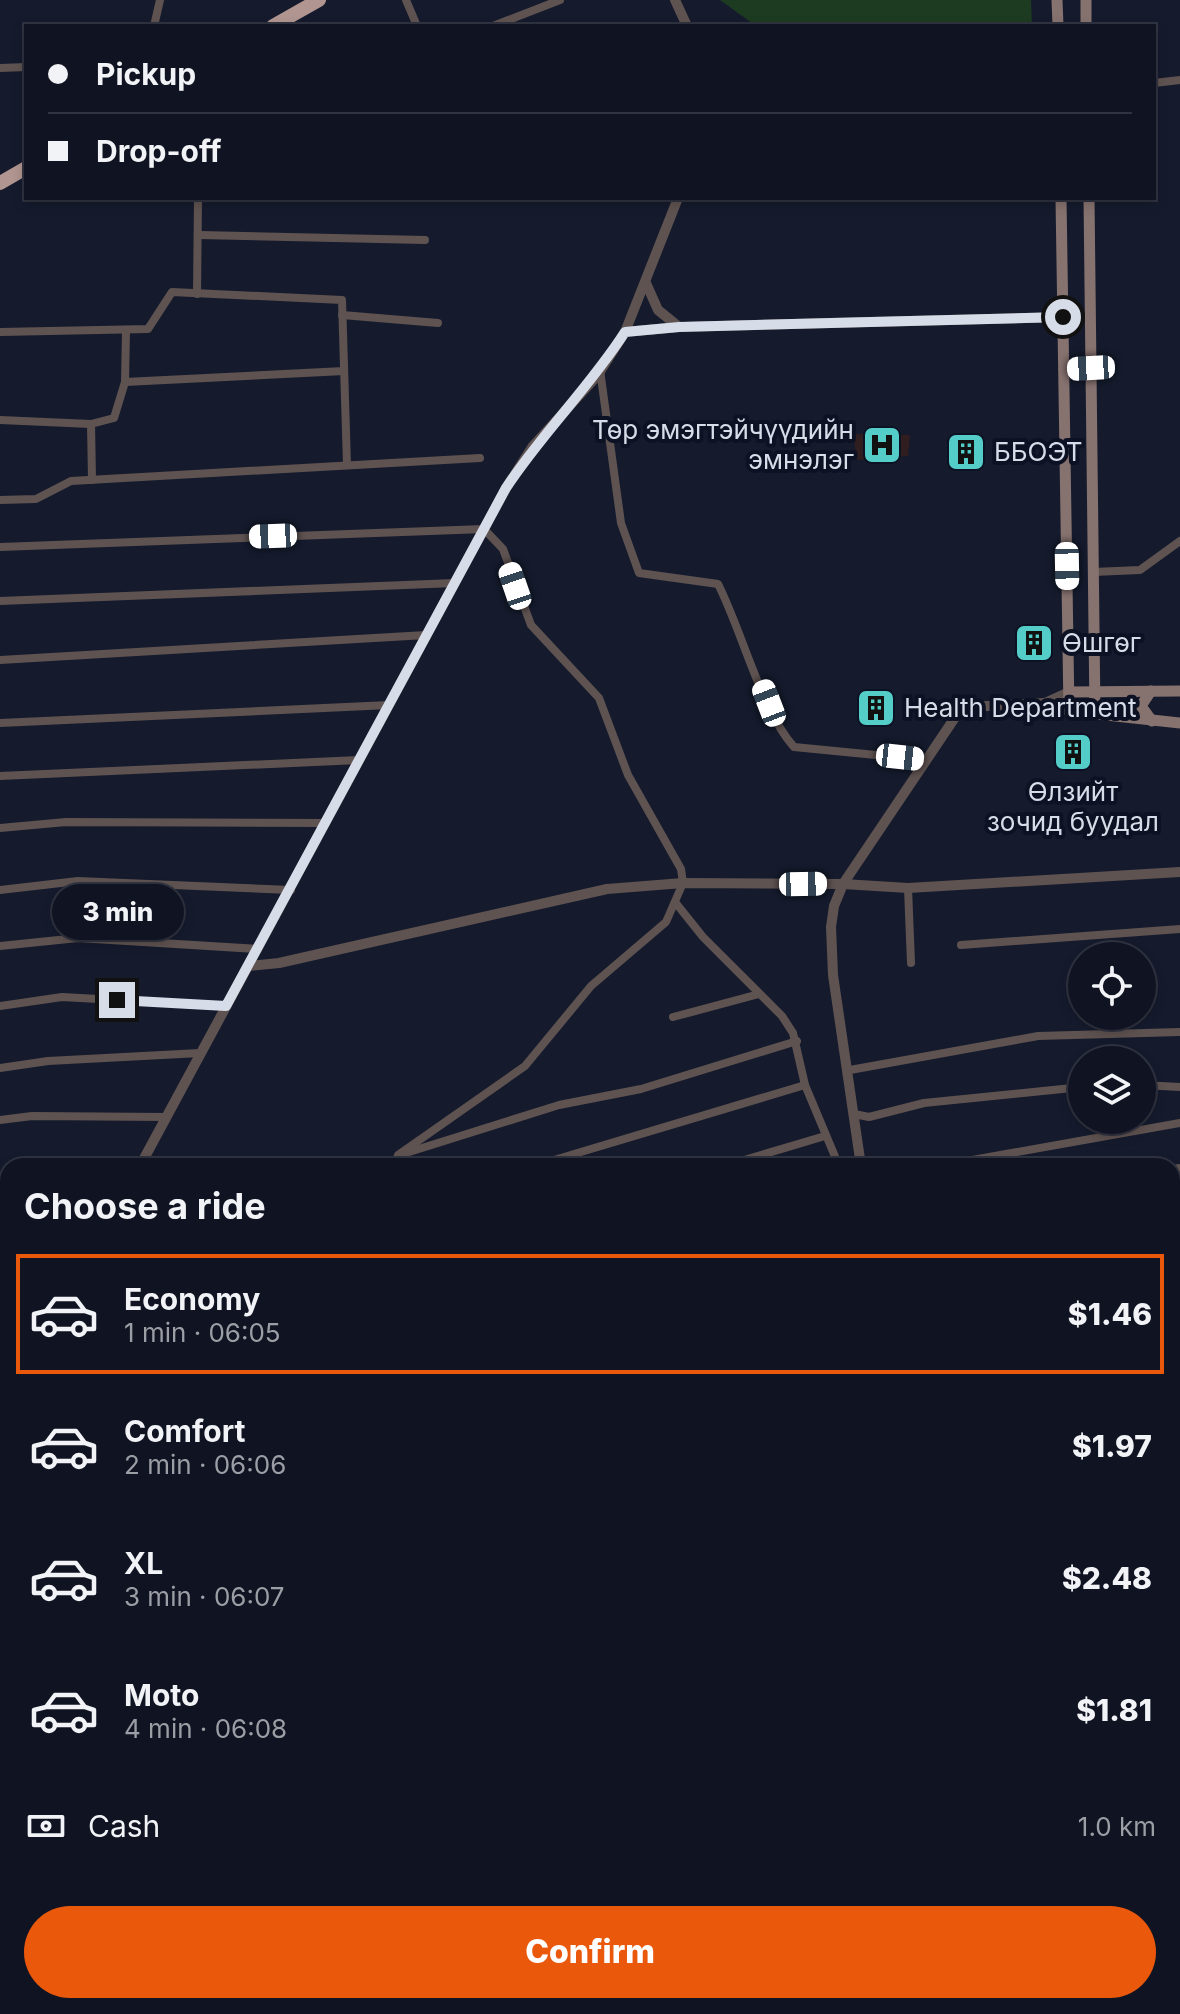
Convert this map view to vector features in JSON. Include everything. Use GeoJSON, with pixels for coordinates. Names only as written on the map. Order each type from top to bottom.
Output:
{"type":"FeatureCollection","features":[{"type":"Feature","properties":{"kind":"highway"},"geometry":{"type":"LineString","coordinates":[[277,24],[319,0]]}},
{"type":"Feature","properties":{"kind":"highway"},"geometry":{"type":"LineString","coordinates":[[0,183],[24,169]]}},
{"type":"Feature","properties":{"kind":"main road"},"geometry":{"type":"LineString","coordinates":[[1057,0],[1058,24]]}},
{"type":"Feature","properties":{"kind":"main road"},"geometry":{"type":"LineString","coordinates":[[1086,0],[1086,24]]}},
{"type":"Feature","properties":{"kind":"main road"},"geometry":{"type":"LineString","coordinates":[[1061,200],[1069,711],[1180,723]]}},
{"type":"Feature","properties":{"kind":"main road"},"geometry":{"type":"LineString","coordinates":[[1089,200],[1095,715]]}},
{"type":"Feature","properties":{"kind":"main road"},"geometry":{"type":"LineString","coordinates":[[1064,369],[1091,368]]}},
{"type":"Feature","properties":{"kind":"main road"},"geometry":{"type":"LineString","coordinates":[[1151,691],[1141,706],[1146,718],[1152,721]]}},
{"type":"Feature","properties":{"kind":"main road"},"geometry":{"type":"LineString","coordinates":[[1069,692],[1180,691]]}},
{"type":"Feature","properties":{"kind":"street"},"geometry":{"type":"LineString","coordinates":[[154,24],[160,0]]}},
{"type":"Feature","properties":{"kind":"street"},"geometry":{"type":"LineString","coordinates":[[406,0],[416,24]]}},
{"type":"Feature","properties":{"kind":"street"},"geometry":{"type":"LineString","coordinates":[[498,24],[560,0]]}},
{"type":"Feature","properties":{"kind":"street"},"geometry":{"type":"LineString","coordinates":[[675,0],[686,24]]}},
{"type":"Feature","properties":{"kind":"street"},"geometry":{"type":"LineString","coordinates":[[0,68],[24,67]]}},
{"type":"Feature","properties":{"kind":"street"},"geometry":{"type":"LineString","coordinates":[[1156,83],[1180,80]]}},
{"type":"Feature","properties":{"kind":"street"},"geometry":{"type":"LineString","coordinates":[[197,294],[198,200]]}},
{"type":"Feature","properties":{"kind":"street"},"geometry":{"type":"LineString","coordinates":[[144,1158],[484,529],[533,446],[600,370],[625,332],[677,200]]}},
{"type":"Feature","properties":{"kind":"street"},"geometry":{"type":"LineString","coordinates":[[199,235],[425,240]]}},
{"type":"Feature","properties":{"kind":"street"},"geometry":{"type":"LineString","coordinates":[[646,283],[658,310],[679,327]]}},
{"type":"Feature","properties":{"kind":"street"},"geometry":{"type":"LineString","coordinates":[[0,332],[148,329],[172,292],[342,300],[347,465]]}},
{"type":"Feature","properties":{"kind":"street"},"geometry":{"type":"LineString","coordinates":[[342,315],[438,323]]}},
{"type":"Feature","properties":{"kind":"street"},"geometry":{"type":"LineString","coordinates":[[625,332],[679,327],[1063,317]]}},
{"type":"Feature","properties":{"kind":"street"},"geometry":{"type":"LineString","coordinates":[[0,420],[91,424],[114,418],[125,382],[126,330]]}},
{"type":"Feature","properties":{"kind":"street"},"geometry":{"type":"LineString","coordinates":[[600,370],[621,523],[639,573],[718,584],[736,619],[780,731],[794,747],[927,760]]}},
{"type":"Feature","properties":{"kind":"street"},"geometry":{"type":"LineString","coordinates":[[125,382],[344,371]]}},
{"type":"Feature","properties":{"kind":"street"},"geometry":{"type":"LineString","coordinates":[[91,424],[92,480]]}},
{"type":"Feature","properties":{"kind":"street"},"geometry":{"type":"LineString","coordinates":[[0,500],[36,499],[71,481],[480,458]]}},
{"type":"Feature","properties":{"kind":"street"},"geometry":{"type":"LineString","coordinates":[[0,547],[484,529],[503,549],[531,625],[599,698],[628,775],[681,869],[683,883],[666,922],[591,986],[525,1066],[396,1158]]}},
{"type":"Feature","properties":{"kind":"street"},"geometry":{"type":"LineString","coordinates":[[1093,572],[1140,570],[1180,541]]}},
{"type":"Feature","properties":{"kind":"street"},"geometry":{"type":"LineString","coordinates":[[0,601],[455,583]]}},
{"type":"Feature","properties":{"kind":"street"},"geometry":{"type":"LineString","coordinates":[[0,660],[426,635]]}},
{"type":"Feature","properties":{"kind":"street"},"geometry":{"type":"LineString","coordinates":[[1045,703],[1069,692]]}},
{"type":"Feature","properties":{"kind":"street"},"geometry":{"type":"LineString","coordinates":[[860,1158],[850,1070],[833,975],[831,927],[843,884],[958,713],[967,707],[1045,703],[1069,711]]}},
{"type":"Feature","properties":{"kind":"street"},"geometry":{"type":"LineString","coordinates":[[0,723],[389,705]]}},
{"type":"Feature","properties":{"kind":"street"},"geometry":{"type":"LineString","coordinates":[[0,776],[359,760]]}},
{"type":"Feature","properties":{"kind":"street"},"geometry":{"type":"LineString","coordinates":[[0,828],[66,822],[326,823]]}},
{"type":"Feature","properties":{"kind":"street"},"geometry":{"type":"LineString","coordinates":[[249,966],[279,963],[555,898],[607,889],[683,883],[843,884],[908,888],[1180,872]]}},
{"type":"Feature","properties":{"kind":"street"},"geometry":{"type":"LineString","coordinates":[[0,890],[78,881],[291,890]]}},
{"type":"Feature","properties":{"kind":"street"},"geometry":{"type":"LineString","coordinates":[[908,888],[911,963]]}},
{"type":"Feature","properties":{"kind":"street"},"geometry":{"type":"LineString","coordinates":[[675,902],[703,937],[782,1016],[797,1041],[805,1085],[835,1158]]}},
{"type":"Feature","properties":{"kind":"street"},"geometry":{"type":"LineString","coordinates":[[961,945],[1180,929]]}},
{"type":"Feature","properties":{"kind":"street"},"geometry":{"type":"LineString","coordinates":[[0,946],[78,938],[258,949]]}},
{"type":"Feature","properties":{"kind":"street"},"geometry":{"type":"LineString","coordinates":[[673,1017],[759,994]]}},
{"type":"Feature","properties":{"kind":"street"},"geometry":{"type":"LineString","coordinates":[[0,1006],[62,997],[226,1006]]}},
{"type":"Feature","properties":{"kind":"street"},"geometry":{"type":"LineString","coordinates":[[850,1070],[1038,1036],[1180,1032]]}},
{"type":"Feature","properties":{"kind":"street"},"geometry":{"type":"LineString","coordinates":[[398,1155],[559,1105],[641,1089],[797,1041]]}},
{"type":"Feature","properties":{"kind":"street"},"geometry":{"type":"LineString","coordinates":[[0,1068],[48,1061],[200,1053]]}},
{"type":"Feature","properties":{"kind":"street"},"geometry":{"type":"LineString","coordinates":[[561,1158],[805,1085]]}},
{"type":"Feature","properties":{"kind":"street"},"geometry":{"type":"LineString","coordinates":[[1156,1086],[1180,1087]]}},
{"type":"Feature","properties":{"kind":"street"},"geometry":{"type":"LineString","coordinates":[[854,1114],[869,1117],[924,1103],[1068,1088]]}},
{"type":"Feature","properties":{"kind":"street"},"geometry":{"type":"LineString","coordinates":[[0,1120],[32,1116],[166,1117]]}},
{"type":"Feature","properties":{"kind":"street"},"geometry":{"type":"LineString","coordinates":[[984,1158],[1180,1123]]}},
{"type":"Feature","properties":{"kind":"street"},"geometry":{"type":"LineString","coordinates":[[751,1158],[825,1136]]}},
{"type":"Feature","properties":{"kind":"shaded area","name":"Төр эмэгтэйчүүдийн эмнэлэг"},"geometry":{"type":"Polygon","coordinates":[[[853,434],[910,435],[908,456],[857,460],[853,434]]]}},
{"type":"Feature","properties":{"kind":"green space"},"geometry":{"type":"Polygon","coordinates":[[[720,0],[1031,0],[1032,24],[753,24],[720,0]]]}},
{"type":"Feature","properties":{"kind":"place","name":"Төр эмэгтэйчүүдийн эмнэлэг"},"geometry":{"type":"Point","coordinates":[882,445]}},
{"type":"Feature","properties":{"kind":"place","name":"ББОЭТ"},"geometry":{"type":"Point","coordinates":[966,452]}},
{"type":"Feature","properties":{"kind":"place","name":"Өшгөг"},"geometry":{"type":"Point","coordinates":[1034,643]}},
{"type":"Feature","properties":{"kind":"place","name":"Health Department"},"geometry":{"type":"Point","coordinates":[876,708]}},
{"type":"Feature","properties":{"kind":"place","name":"Өлзийт зочид буудал"},"geometry":{"type":"Point","coordinates":[1073,752]}},
{"type":"Feature","properties":{"kind":"route"},"geometry":{"type":"LineString","coordinates":[[117,1000],[226,1006],[506,488],[533,446],[597,376],[625,332],[679,327],[1063,317]]}}]}
